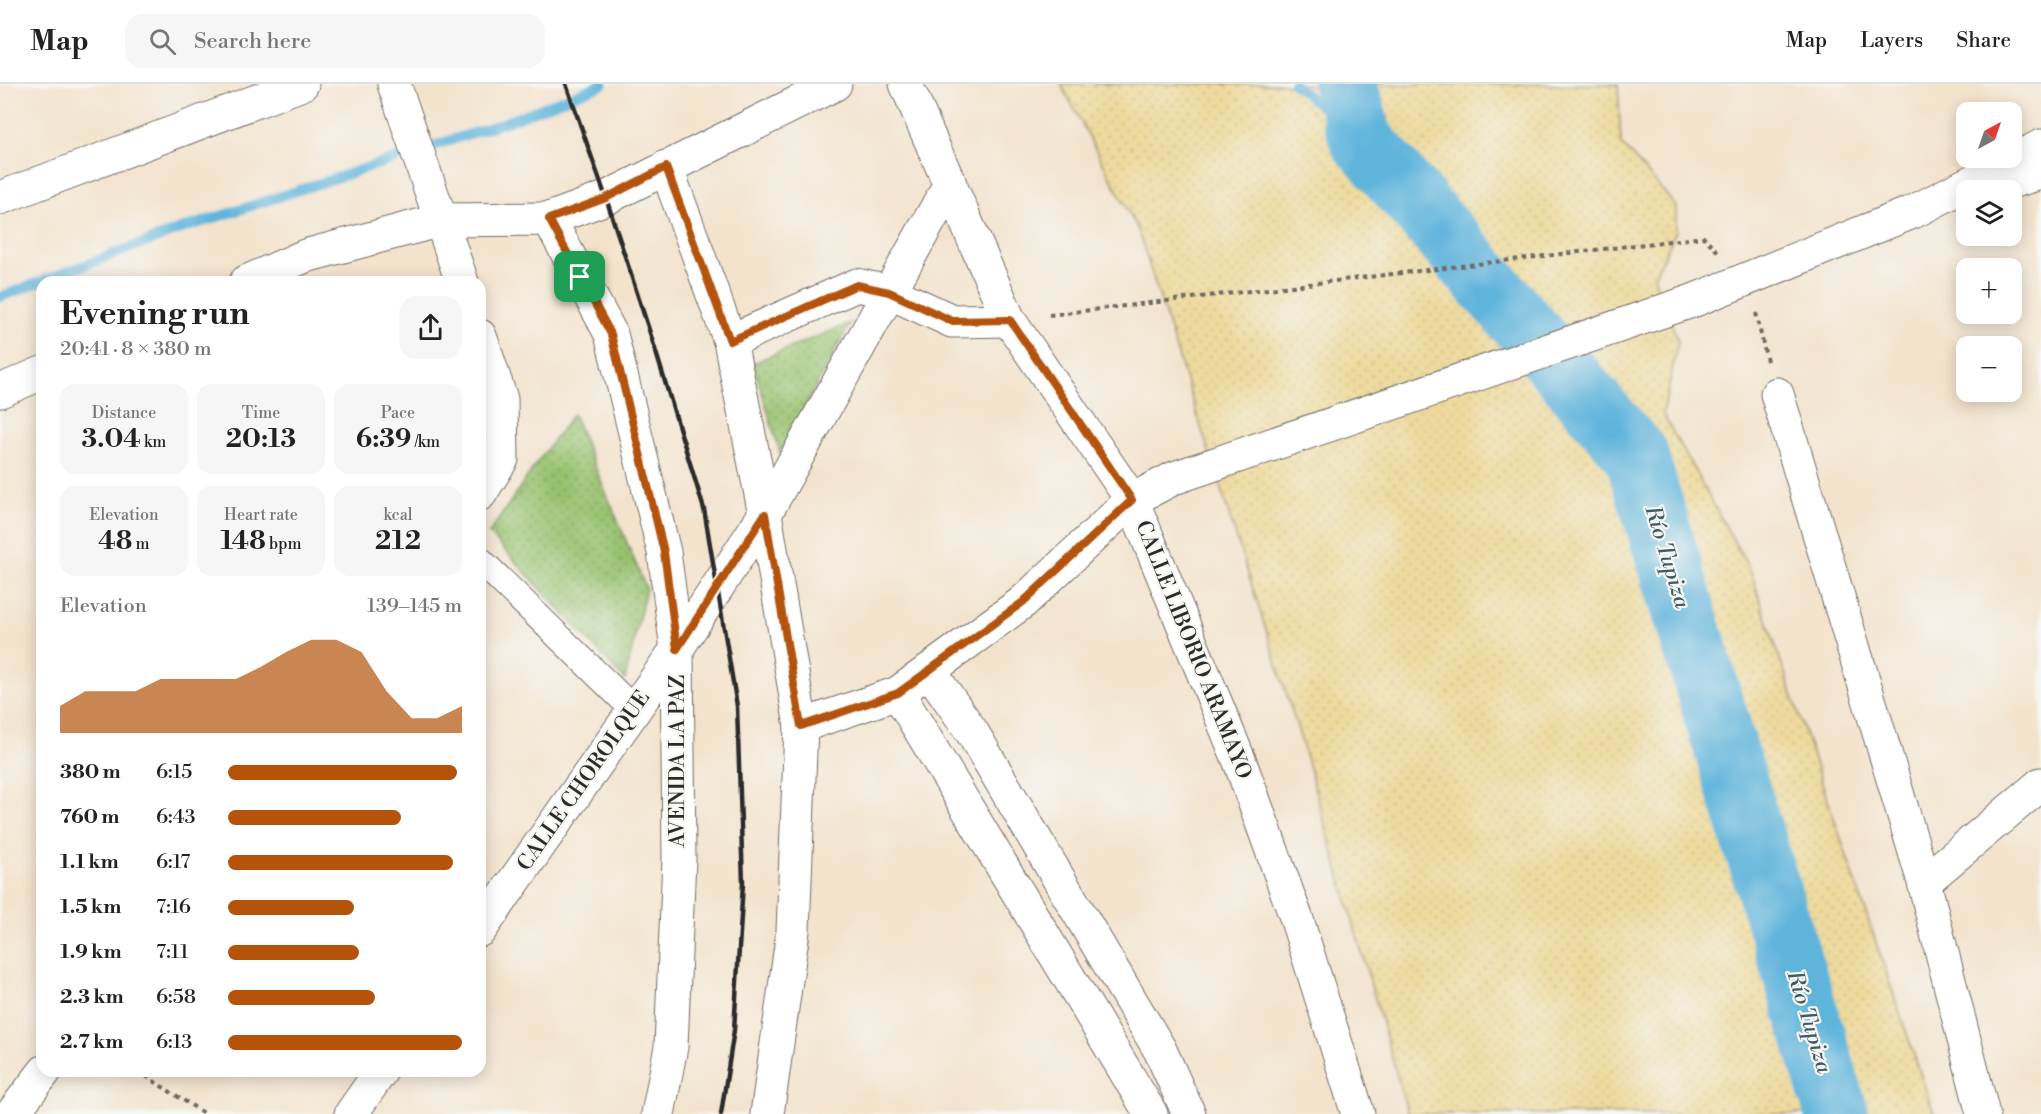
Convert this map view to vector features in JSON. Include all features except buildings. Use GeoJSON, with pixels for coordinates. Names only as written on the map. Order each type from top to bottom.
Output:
{"type":"FeatureCollection","features":[{"type":"Feature","properties":{"kind":"street"},"geometry":{"type":"LineString","coordinates":[[0,198],[302,84]]}},
{"type":"Feature","properties":{"kind":"street"},"geometry":{"type":"LineString","coordinates":[[260,276],[305,256],[441,220],[549,219],[606,198],[835,84]]}},
{"type":"Feature","properties":{"kind":"street","name":"CALLE LIBORIO ARAMAYO"},"geometry":{"type":"LineString","coordinates":[[906,84],[1010,320],[1132,500],[1240,762],[1297,920],[1358,1114]]}},
{"type":"Feature","properties":{"kind":"street"},"geometry":{"type":"LineString","coordinates":[[398,97],[460,276]]}},
{"type":"Feature","properties":{"kind":"street"},"geometry":{"type":"LineString","coordinates":[[1915,211],[2041,146]]}},
{"type":"Feature","properties":{"kind":"street"},"geometry":{"type":"LineString","coordinates":[[666,167],[730,341],[765,514],[801,726],[793,932],[766,1114]]}},
{"type":"Feature","properties":{"kind":"street"},"geometry":{"type":"LineString","coordinates":[[2017,180],[2041,173]]}},
{"type":"Feature","properties":{"kind":"street","name":"CALLE CHOROLQUE"},"geometry":{"type":"LineString","coordinates":[[486,921],[677,649],[765,514],[950,184]]}},
{"type":"Feature","properties":{"kind":"street"},"geometry":{"type":"LineString","coordinates":[[801,726],[898,693],[1023,602],[1132,500],[1174,478],[1695,300],[1915,211],[1956,198]]}},
{"type":"Feature","properties":{"kind":"street","name":"AVENIDA LA PAZ"},"geometry":{"type":"LineString","coordinates":[[549,219],[611,334],[664,552],[677,649],[679,859],[671,1047],[658,1114]]}},
{"type":"Feature","properties":{"kind":"street"},"geometry":{"type":"LineString","coordinates":[[730,341],[857,285],[889,292],[952,321],[1010,320]]}},
{"type":"Feature","properties":{"kind":"street"},"geometry":{"type":"LineString","coordinates":[[486,354],[501,399],[502,459],[486,484]]}},
{"type":"Feature","properties":{"kind":"street"},"geometry":{"type":"LineString","coordinates":[[0,391],[36,375]]}},
{"type":"Feature","properties":{"kind":"street"},"geometry":{"type":"LineString","coordinates":[[1777,394],[1924,882],[1983,1114]]}},
{"type":"Feature","properties":{"kind":"street"},"geometry":{"type":"LineString","coordinates":[[486,566],[634,711]]}},
{"type":"Feature","properties":{"kind":"street"},"geometry":{"type":"LineString","coordinates":[[929,670],[972,732],[1160,1050],[1189,1114]]}},
{"type":"Feature","properties":{"kind":"street"},"geometry":{"type":"LineString","coordinates":[[898,693],[1151,1114]]}},
{"type":"Feature","properties":{"kind":"street"},"geometry":{"type":"LineString","coordinates":[[1924,882],[2041,784]]}},
{"type":"Feature","properties":{"kind":"street"},"geometry":{"type":"LineString","coordinates":[[12,1114],[40,1077]]}},
{"type":"Feature","properties":{"kind":"street"},"geometry":{"type":"LineString","coordinates":[[351,1114],[377,1077]]}},
{"type":"Feature","properties":{"kind":"path"},"geometry":{"type":"LineString","coordinates":[[1010,320],[1704,237]]}},
{"type":"Feature","properties":{"kind":"path"},"geometry":{"type":"LineString","coordinates":[[1744,280],[1758,318],[1777,394]]}},
{"type":"Feature","properties":{"kind":"path"},"geometry":{"type":"LineString","coordinates":[[147,1077],[206,1114]]}},
{"type":"Feature","properties":{"kind":"green space"},"geometry":{"type":"Polygon","coordinates":[[[850,323],[780,453],[753,363],[850,323]]]}},
{"type":"Feature","properties":{"kind":"green space"},"geometry":{"type":"Polygon","coordinates":[[[573,414],[646,588],[625,680],[489,533],[573,414]]]}},
{"type":"Feature","properties":{"kind":"sand"},"geometry":{"type":"Polygon","coordinates":[[[1061,84],[1618,84],[1621,143],[1676,206],[1676,231],[1654,277],[1678,341],[1663,414],[1750,570],[1934,1114],[1408,1114],[1299,733],[1138,230],[1061,84]]]}},
{"type":"Feature","properties":{"kind":"waterway"},"geometry":{"type":"LineString","coordinates":[[56,276],[178,230],[503,123],[603,84]]}},
{"type":"Feature","properties":{"kind":"waterway"},"geometry":{"type":"LineString","coordinates":[[1294,84],[1361,139]]}},
{"type":"Feature","properties":{"kind":"waterway","name":"Río Tupiza"},"geometry":{"type":"LineString","coordinates":[[1345,84],[1361,139],[1636,454],[1837,1114]]}},
{"type":"Feature","properties":{"kind":"waterway"},"geometry":{"type":"LineString","coordinates":[[0,297],[36,283]]}},
{"type":"Feature","properties":{"kind":"railway"},"geometry":{"type":"LineString","coordinates":[[566,84],[651,336],[704,509],[737,706],[743,883],[734,1030],[721,1114]]}},
{"type":"Feature","properties":{"kind":"route"},"geometry":{"type":"LineString","coordinates":[[666,167],[730,341],[857,285],[889,292],[952,321],[1010,320],[1132,500],[1023,602],[898,693],[801,726],[765,514],[677,649],[664,552],[611,334],[580,277],[549,219],[606,198],[666,167]]}}]}
